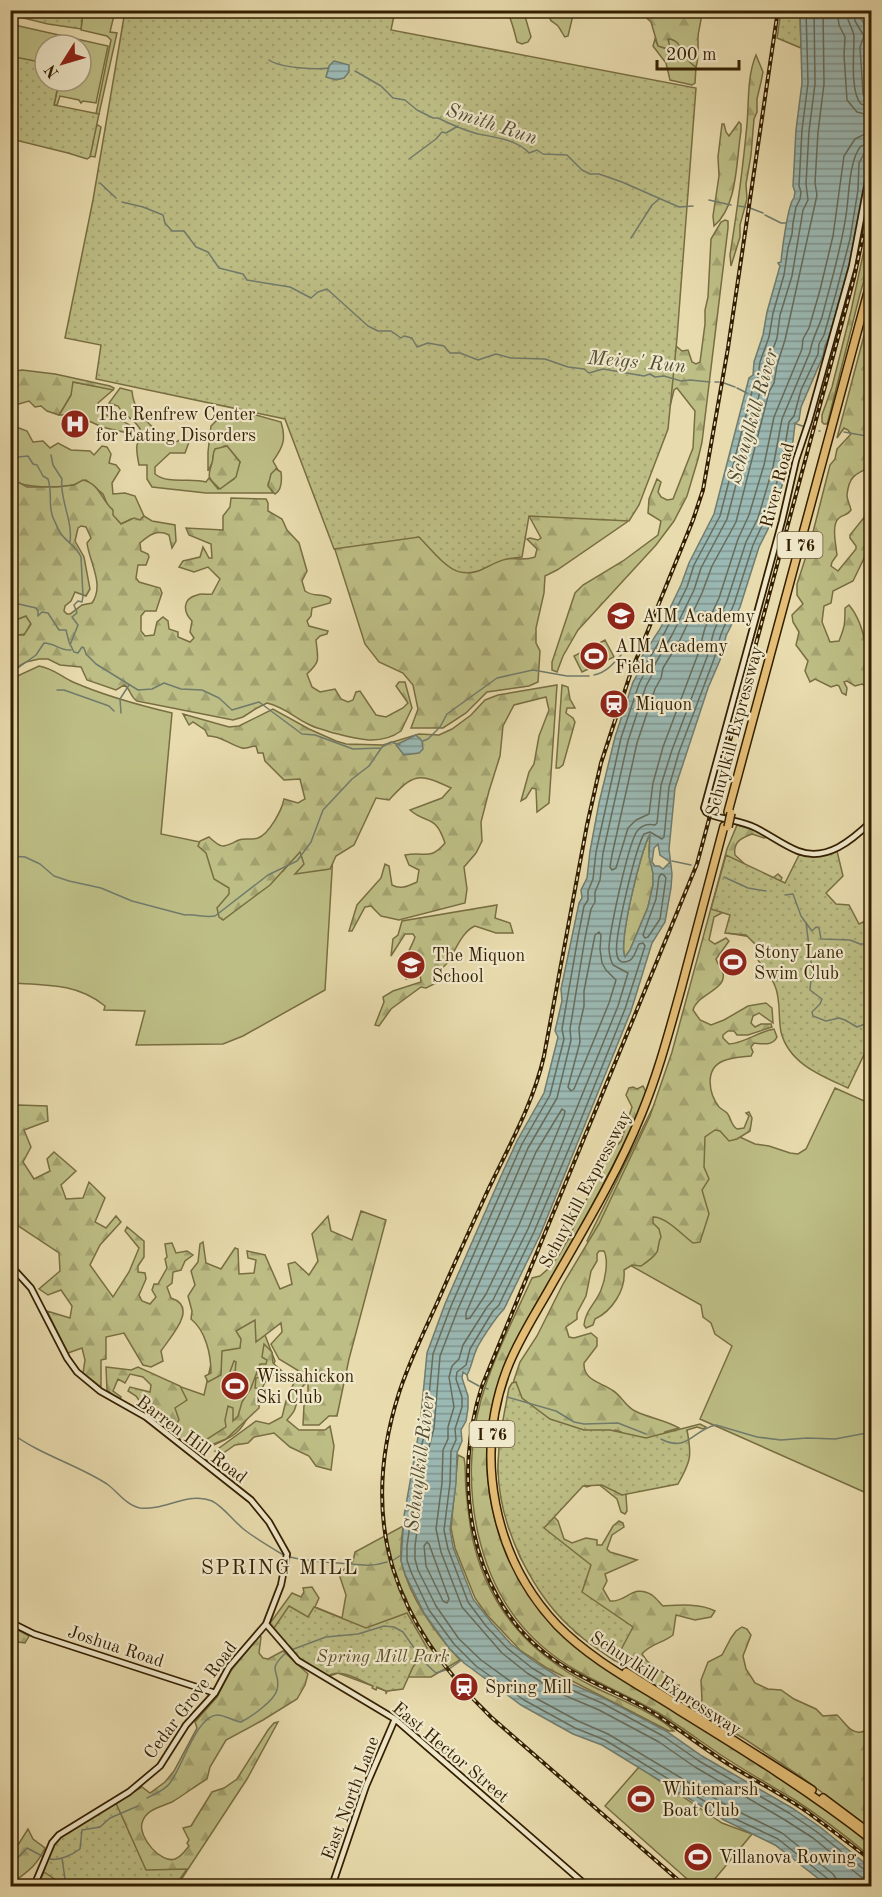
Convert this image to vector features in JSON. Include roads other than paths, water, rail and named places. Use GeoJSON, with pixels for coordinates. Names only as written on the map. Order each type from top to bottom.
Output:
{"type":"FeatureCollection","features":[{"type":"Feature","properties":{"kind":"highway","name":"Schuylkill Expressway"},"geometry":{"type":"LineString","coordinates":[[730,813],[872,277]]}},
{"type":"Feature","properties":{"kind":"highway","name":"Schuylkill Expressway"},"geometry":{"type":"LineString","coordinates":[[872,292],[668,1048],[641,1126],[624,1163],[524,1344],[509,1376],[496,1430],[494,1462],[497,1498],[509,1542],[528,1582],[550,1612],[580,1642],[795,1778],[872,1834]]}},
{"type":"Feature","properties":{"kind":"highway","name":"Schuylkill Expressway"},"geometry":{"type":"LineString","coordinates":[[710,888],[668,1035],[640,1119],[609,1184],[532,1319],[505,1374],[491,1436],[491,1474],[495,1502],[504,1538],[524,1580],[549,1615],[569,1636],[603,1662],[812,1795],[872,1840]]}},
{"type":"Feature","properties":{"kind":"street","name":"River Road"},"geometry":{"type":"LineString","coordinates":[[872,160],[856,254],[822,376],[795,460],[782,521],[704,810],[709,814],[752,826],[797,850],[813,854],[837,848],[872,821]]}},
{"type":"Feature","properties":{"kind":"street","name":"Barren Hill Road"},"geometry":{"type":"LineString","coordinates":[[10,1265],[31,1288],[67,1358],[77,1372],[100,1391],[149,1419],[251,1500],[265,1517],[286,1550],[287,1560],[281,1585],[266,1624]]}},
{"type":"Feature","properties":{"kind":"street","name":"Joshua Road"},"geometry":{"type":"LineString","coordinates":[[10,1622],[34,1635],[215,1693]]}},
{"type":"Feature","properties":{"kind":"street","name":"East Hector Street"},"geometry":{"type":"LineString","coordinates":[[266,1624],[292,1656],[319,1676],[395,1719],[587,1887]]}},
{"type":"Feature","properties":{"kind":"street","name":"Cedar Grove Road"},"geometry":{"type":"LineString","coordinates":[[34,1887],[52,1843],[59,1835],[129,1792],[160,1766],[186,1725],[215,1693],[229,1666],[266,1624]]}},
{"type":"Feature","properties":{"kind":"street","name":"East North Lane"},"geometry":{"type":"LineString","coordinates":[[332,1887],[363,1795],[395,1719]]}},
{"type":"Feature","properties":{"kind":"water","name":"Schuylkill River"},"geometry":{"type":"Polygon","coordinates":[[[800,11],[859,11],[861,19],[871,33],[871,45],[867,41],[866,47],[871,123],[869,154],[865,163],[864,191],[854,247],[842,294],[823,356],[801,407],[799,420],[795,424],[792,449],[769,527],[759,547],[740,607],[726,636],[720,660],[708,688],[675,788],[669,849],[672,874],[671,888],[665,922],[652,943],[631,1011],[540,1235],[504,1309],[477,1349],[470,1370],[467,1375],[463,1372],[462,1378],[468,1396],[468,1408],[466,1421],[461,1430],[462,1441],[457,1453],[450,1529],[453,1547],[473,1599],[511,1644],[565,1681],[604,1698],[666,1731],[702,1756],[792,1808],[820,1827],[871,1868],[871,1886],[828,1886],[775,1845],[724,1820],[602,1745],[573,1734],[521,1705],[464,1663],[449,1648],[424,1613],[401,1561],[404,1516],[420,1426],[427,1353],[445,1304],[501,1176],[517,1141],[544,1093],[558,1037],[555,1031],[562,1001],[561,989],[582,898],[581,890],[587,878],[599,803],[615,737],[633,682],[640,670],[639,661],[660,629],[689,563],[714,514],[749,378],[753,375],[754,362],[780,266],[778,263],[781,262],[788,218],[794,198],[796,130],[802,83],[800,11]],[[650,834],[641,858],[627,916],[625,957],[648,907],[653,885],[649,857],[650,834]],[[658,844],[654,848],[652,862],[663,869],[670,862],[660,855],[658,844]]]}},
{"type":"Feature","properties":{"kind":"water"},"geometry":{"type":"Polygon","coordinates":[[[334,61],[349,65],[349,72],[344,78],[336,80],[326,77],[329,66],[334,61]]]}},
{"type":"Feature","properties":{"kind":"water"},"geometry":{"type":"Polygon","coordinates":[[[416,735],[422,741],[423,749],[419,753],[404,755],[396,745],[416,735]]]}},
{"type":"Feature","properties":{"kind":"waterway","name":"Smith Run"},"geometry":{"type":"LineString","coordinates":[[269,60],[290,67],[329,68]]}},
{"type":"Feature","properties":{"kind":"waterway","name":"Smith Run"},"geometry":{"type":"LineString","coordinates":[[355,71],[381,86],[393,98],[405,100],[417,110],[433,118],[474,133],[512,142],[529,153],[537,150],[543,154],[567,155],[582,170],[590,174],[599,174],[622,182],[679,207],[693,206]]}},
{"type":"Feature","properties":{"kind":"waterway"},"geometry":{"type":"LineString","coordinates":[[409,159],[442,132],[446,133],[458,126]]}},
{"type":"Feature","properties":{"kind":"waterway","name":"Meigs' Run"},"geometry":{"type":"LineString","coordinates":[[100,183],[116,198]]}},
{"type":"Feature","properties":{"kind":"waterway"},"geometry":{"type":"LineString","coordinates":[[631,238],[652,205],[659,199]]}},
{"type":"Feature","properties":{"kind":"waterway","name":"Smith Run"},"geometry":{"type":"LineString","coordinates":[[709,200],[731,205]]}},
{"type":"Feature","properties":{"kind":"waterway","name":"Meigs' Run"},"geometry":{"type":"LineString","coordinates":[[122,202],[163,215],[165,223],[172,231],[184,231],[196,247],[208,252],[219,268],[243,274],[247,280],[290,287],[311,298],[327,289],[368,326],[378,331],[391,331],[401,338],[404,336],[412,338],[417,347],[428,343],[444,346],[450,353],[460,353],[478,360],[496,354],[511,358],[545,359],[568,367],[584,369],[589,373],[603,369],[644,376],[650,374],[655,377],[664,376],[681,381],[710,382]]}},
{"type":"Feature","properties":{"kind":"waterway","name":"Smith Run"},"geometry":{"type":"LineString","coordinates":[[738,206],[746,207]]}},
{"type":"Feature","properties":{"kind":"waterway","name":"Smith Run"},"geometry":{"type":"LineString","coordinates":[[750,208],[763,213]]}},
{"type":"Feature","properties":{"kind":"waterway","name":"Smith Run"},"geometry":{"type":"LineString","coordinates":[[765,215],[786,223]]}},
{"type":"Feature","properties":{"kind":"waterway","name":"Meigs' Run"},"geometry":{"type":"LineString","coordinates":[[724,383],[735,387]]}},
{"type":"Feature","properties":{"kind":"waterway","name":"Meigs' Run"},"geometry":{"type":"LineString","coordinates":[[737,388],[747,393]]}},
{"type":"Feature","properties":{"kind":"waterway"},"geometry":{"type":"LineString","coordinates":[[794,423],[805,427]]}},
{"type":"Feature","properties":{"kind":"waterway"},"geometry":{"type":"LineString","coordinates":[[844,432],[872,437]]}},
{"type":"Feature","properties":{"kind":"waterway"},"geometry":{"type":"LineString","coordinates":[[10,455],[28,456],[43,476],[48,479],[53,517],[61,534],[81,557],[83,596],[82,602],[78,601],[74,605],[77,613],[72,617],[78,625],[70,645]]}},
{"type":"Feature","properties":{"kind":"waterway"},"geometry":{"type":"LineString","coordinates":[[51,455],[53,465],[62,479],[62,494],[70,526],[70,542]]}},
{"type":"Feature","properties":{"kind":"waterway"},"geometry":{"type":"LineString","coordinates":[[10,602],[36,608],[38,616],[42,612],[48,613],[59,630],[66,630],[74,652],[78,653],[82,647],[84,648],[86,654],[96,664],[138,690],[152,689],[164,683],[181,689],[202,690],[219,698],[232,710],[259,702],[302,734],[315,735],[353,749],[381,748]]}},
{"type":"Feature","properties":{"kind":"waterway"},"geometry":{"type":"LineString","coordinates":[[10,683],[18,677],[15,670],[36,655],[44,643],[71,650]]}},
{"type":"Feature","properties":{"kind":"waterway"},"geometry":{"type":"LineString","coordinates":[[594,675],[606,670],[621,655]]}},
{"type":"Feature","properties":{"kind":"waterway"},"geometry":{"type":"LineString","coordinates":[[423,741],[440,727],[447,714],[497,678],[533,670],[567,676],[589,676]]}},
{"type":"Feature","properties":{"kind":"waterway"},"geometry":{"type":"LineString","coordinates":[[121,713],[120,699],[129,685]]}},
{"type":"Feature","properties":{"kind":"waterway"},"geometry":{"type":"LineString","coordinates":[[57,690],[64,690],[109,706],[114,711]]}},
{"type":"Feature","properties":{"kind":"waterway"},"geometry":{"type":"LineString","coordinates":[[10,856],[25,857],[40,864],[54,876],[101,888],[132,901],[185,915],[215,916],[268,875],[297,861],[311,842],[323,810],[352,779],[369,766],[382,747],[391,742],[400,745]]}},
{"type":"Feature","properties":{"kind":"waterway"},"geometry":{"type":"LineString","coordinates":[[672,861],[691,865]]}},
{"type":"Feature","properties":{"kind":"waterway"},"geometry":{"type":"LineString","coordinates":[[724,877],[748,888],[766,891]]}},
{"type":"Feature","properties":{"kind":"waterway"},"geometry":{"type":"LineString","coordinates":[[785,895],[793,894],[801,916],[812,931],[816,927],[819,928],[821,939],[850,940],[860,944],[872,944]]}},
{"type":"Feature","properties":{"kind":"waterway"},"geometry":{"type":"LineString","coordinates":[[806,923],[812,969],[810,990],[822,999],[812,1012],[813,1016],[826,1021],[839,1018],[857,1027],[865,1024],[872,1028]]}},
{"type":"Feature","properties":{"kind":"waterway"},"geometry":{"type":"LineString","coordinates":[[467,1375],[468,1380],[479,1386]]}},
{"type":"Feature","properties":{"kind":"waterway"},"geometry":{"type":"LineString","coordinates":[[507,1397],[556,1411],[574,1422],[618,1423],[646,1434]]}},
{"type":"Feature","properties":{"kind":"waterway"},"geometry":{"type":"LineString","coordinates":[[661,1439],[670,1443],[684,1442],[716,1425],[757,1437],[781,1440],[835,1439],[872,1432]]}},
{"type":"Feature","properties":{"kind":"waterway"},"geometry":{"type":"LineString","coordinates":[[10,1432],[33,1447],[107,1484],[135,1507],[158,1507],[194,1498],[212,1501],[246,1531],[285,1556]]}},
{"type":"Feature","properties":{"kind":"waterway"},"geometry":{"type":"LineString","coordinates":[[392,1561],[401,1555]]}},
{"type":"Feature","properties":{"kind":"waterway"},"geometry":{"type":"LineString","coordinates":[[290,1557],[362,1565],[387,1562]]}},
{"type":"Feature","properties":{"kind":"waterway"},"geometry":{"type":"LineString","coordinates":[[291,1650],[326,1637],[358,1634],[384,1626],[394,1627],[403,1632],[424,1662],[436,1673],[449,1669],[462,1660]]}},
{"type":"Feature","properties":{"kind":"waterway"},"geometry":{"type":"LineString","coordinates":[[147,1798],[163,1790],[170,1783],[197,1732],[210,1717],[220,1715],[241,1722],[272,1699],[278,1683],[276,1664],[287,1652]]}},
{"type":"Feature","properties":{"kind":"waterway"},"geometry":{"type":"LineString","coordinates":[[50,1859],[65,1857],[80,1849],[82,1830],[100,1827],[110,1818],[138,1806]]}},
{"type":"Feature","properties":{"kind":"waterway"},"geometry":{"type":"LineString","coordinates":[[10,1863],[15,1861],[27,1848],[44,1857]]}},
{"type":"Feature","properties":{"kind":"waterway"},"geometry":{"type":"LineString","coordinates":[[62,1858],[66,1886]]}},
{"type":"Feature","properties":{"kind":"railway"},"geometry":{"type":"LineString","coordinates":[[685,1886],[491,1717],[458,1682],[430,1646],[409,1608],[393,1569],[384,1529],[382,1486],[387,1441],[407,1370],[534,1091],[544,1056],[587,825],[601,763],[631,672],[703,490],[728,348],[778,10]]}},
{"type":"Feature","properties":{"kind":"railway"},"geometry":{"type":"LineString","coordinates":[[872,194],[854,278],[697,864],[482,1386],[473,1421],[469,1457],[469,1494],[473,1530],[483,1565],[498,1598],[519,1628],[558,1663],[660,1717],[728,1764],[806,1811],[872,1861]]}},
{"type":"Feature","properties":{"kind":"place","name":"The Renfrew Center for Eating Disorders"},"geometry":{"type":"Point","coordinates":[75,424]}},
{"type":"Feature","properties":{"kind":"place","name":"AIM Academy"},"geometry":{"type":"Point","coordinates":[621,616]}},
{"type":"Feature","properties":{"kind":"place","name":"AIM Academy Field"},"geometry":{"type":"Point","coordinates":[594,656]}},
{"type":"Feature","properties":{"kind":"place","name":"Miquon"},"geometry":{"type":"Point","coordinates":[614,704]}},
{"type":"Feature","properties":{"kind":"place","name":"Stony Lane Swim Club"},"geometry":{"type":"Point","coordinates":[733,962]}},
{"type":"Feature","properties":{"kind":"place","name":"The Miquon School"},"geometry":{"type":"Point","coordinates":[411,965]}},
{"type":"Feature","properties":{"kind":"place","name":"Wissahickon Ski Club"},"geometry":{"type":"Point","coordinates":[235,1386]}},
{"type":"Feature","properties":{"kind":"place","name":"Spring Mill"},"geometry":{"type":"Point","coordinates":[464,1687]}},
{"type":"Feature","properties":{"kind":"place","name":"Whitemarsh Boat Club"},"geometry":{"type":"Point","coordinates":[641,1799]}},
{"type":"Feature","properties":{"kind":"place","name":"Villanova Rowing"},"geometry":{"type":"Point","coordinates":[698,1857]}},
{"type":"Feature","properties":{"kind":"district","name":"SPRING MILL"},"geometry":{"type":"Point","coordinates":[280,1567]}},
{"type":"Feature","properties":{"kind":"park label","name":"Spring Mill Park"},"geometry":{"type":"Point","coordinates":[383,1656]}}]}
